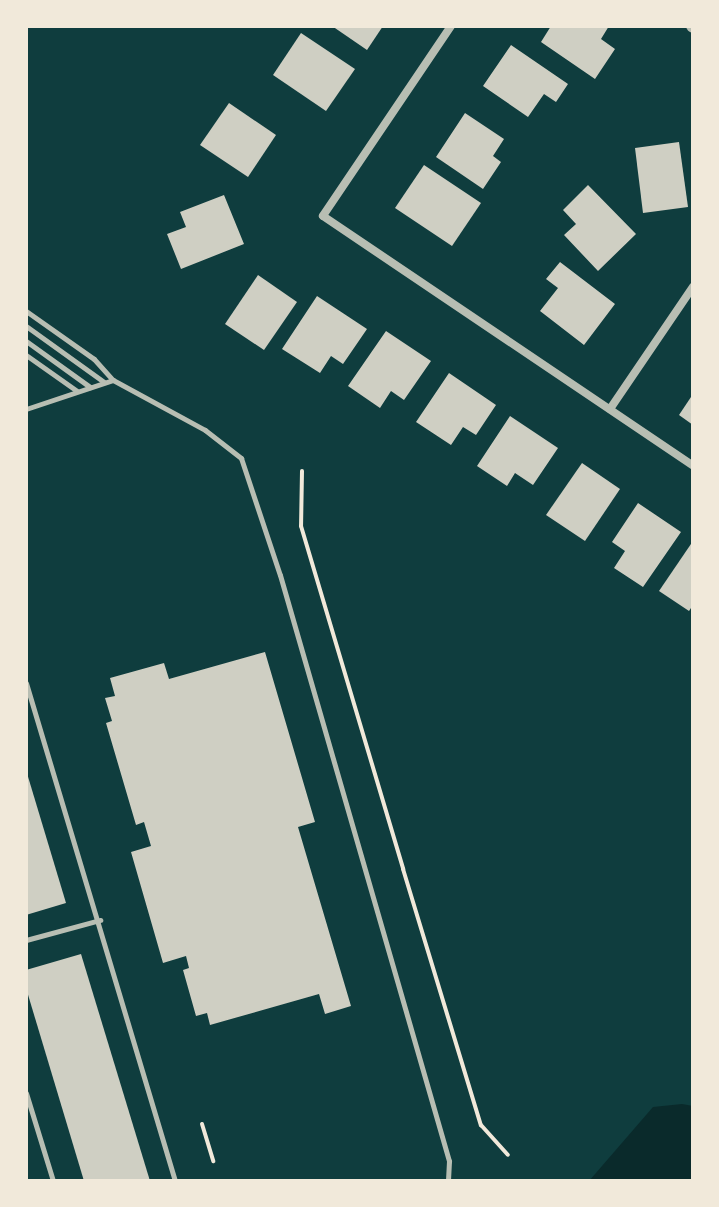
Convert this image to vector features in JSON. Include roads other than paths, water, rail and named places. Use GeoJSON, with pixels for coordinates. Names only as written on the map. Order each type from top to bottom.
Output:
{"type":"FeatureCollection","features":[{"type":"Feature","properties":{"kind":"street"},"geometry":{"type":"LineString","coordinates":[[451,26],[323,216],[693,466]]}},
{"type":"Feature","properties":{"kind":"street"},"geometry":{"type":"LineString","coordinates":[[610,409],[693,287]]}},
{"type":"Feature","properties":{"kind":"lane"},"geometry":{"type":"LineString","coordinates":[[26,311],[94,359],[113,380],[205,430],[241,458],[280,575],[442,1137],[448,1181]]}},
{"type":"Feature","properties":{"kind":"lane"},"geometry":{"type":"LineString","coordinates":[[26,326],[105,382]]}},
{"type":"Feature","properties":{"kind":"lane"},"geometry":{"type":"LineString","coordinates":[[26,341],[91,387]]}},
{"type":"Feature","properties":{"kind":"lane"},"geometry":{"type":"LineString","coordinates":[[26,355],[77,392]]}},
{"type":"Feature","properties":{"kind":"lane"},"geometry":{"type":"LineString","coordinates":[[26,409],[113,380]]}},
{"type":"Feature","properties":{"kind":"lane"},"geometry":{"type":"LineString","coordinates":[[26,683],[100,920],[175,1181]]}},
{"type":"Feature","properties":{"kind":"lane"},"geometry":{"type":"LineString","coordinates":[[26,940],[100,920]]}},
{"type":"Feature","properties":{"kind":"lane"},"geometry":{"type":"LineString","coordinates":[[26,1093],[53,1181]]}},
{"type":"Feature","properties":{"kind":"water"},"geometry":{"type":"Polygon","coordinates":[[[693,1106],[693,1181],[589,1181],[653,1107],[693,1106]]]}}]}
